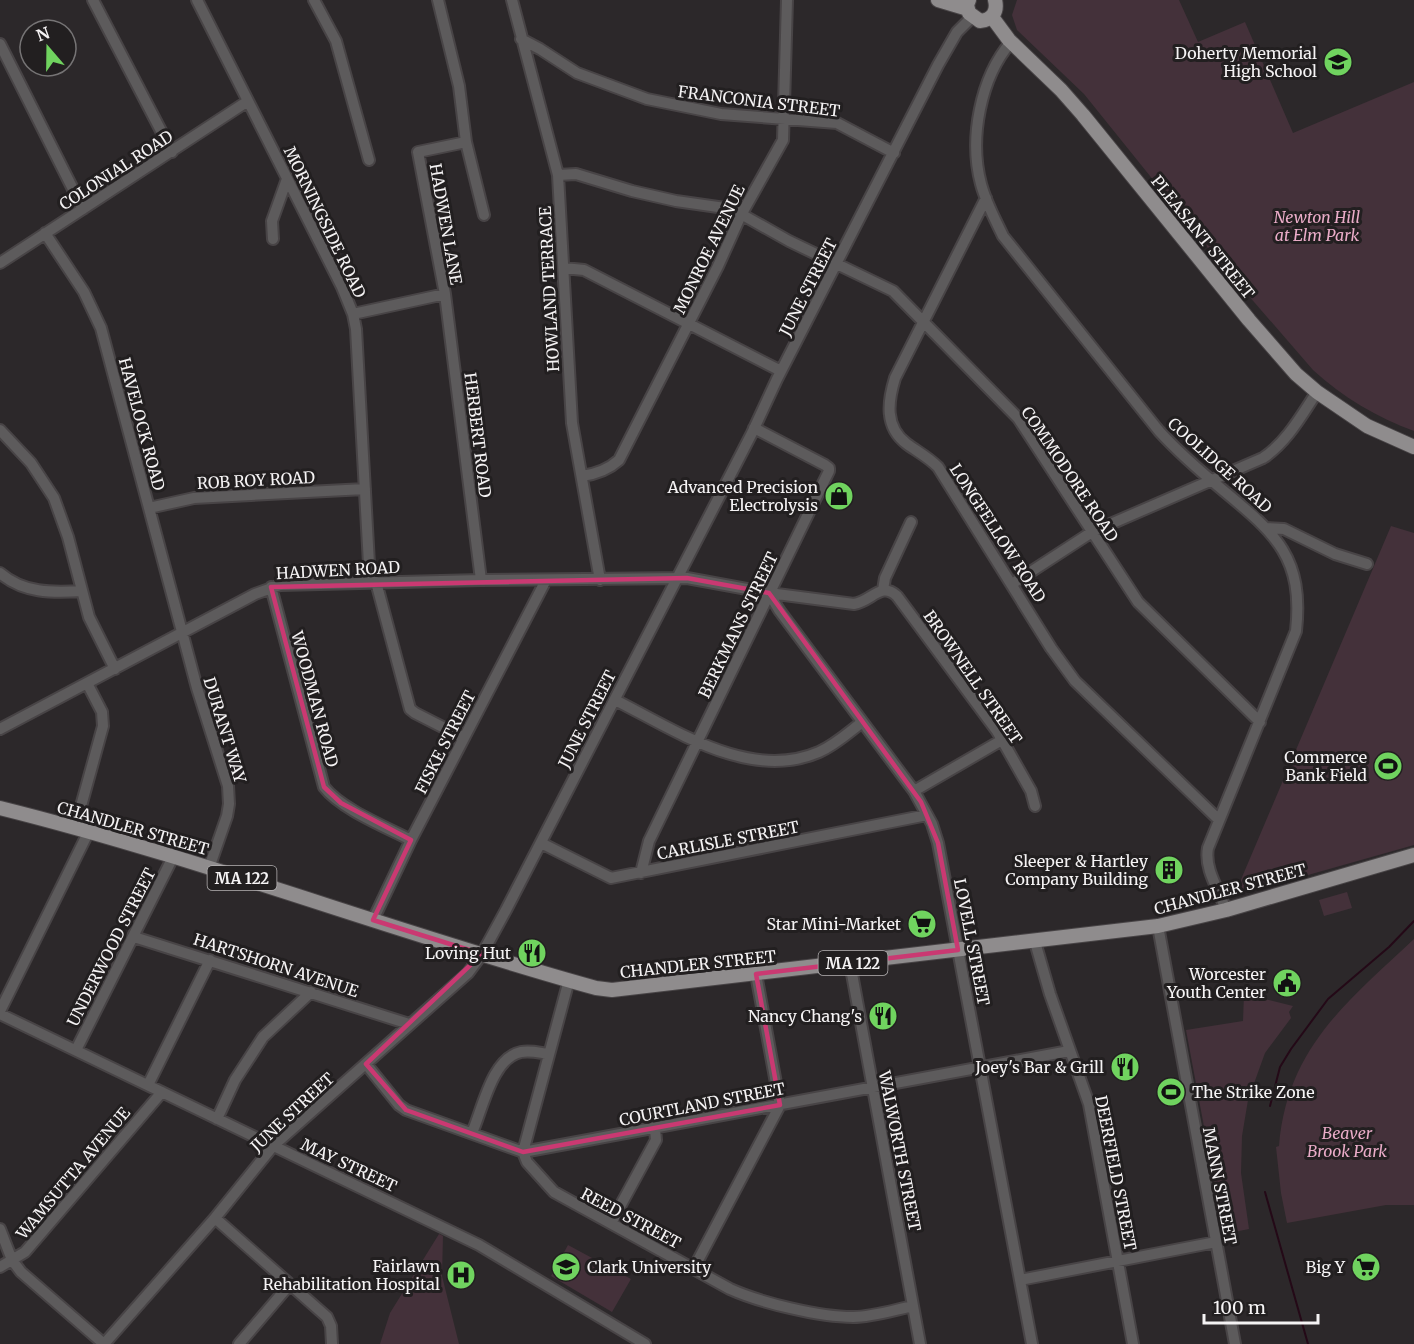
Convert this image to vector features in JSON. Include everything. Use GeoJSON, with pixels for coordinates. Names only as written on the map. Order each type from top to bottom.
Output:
{"type":"FeatureCollection","features":[{"type":"Feature","properties":{"kind":"main road"},"geometry":{"type":"LineString","coordinates":[[938,0],[970,9],[980,21],[996,5]]}},
{"type":"Feature","properties":{"kind":"main road","name":"PLEASANT STREET"},"geometry":{"type":"LineString","coordinates":[[996,5],[1011,42],[1083,115],[1249,320],[1296,374],[1317,392],[1367,426],[1414,447]]}},
{"type":"Feature","properties":{"kind":"main road","name":"CHANDLER STREET"},"geometry":{"type":"LineString","coordinates":[[1,811],[82,830],[482,954],[569,980],[612,990],[1158,926],[1226,910],[1414,855]]}},
{"type":"Feature","properties":{"kind":"street"},"geometry":{"type":"LineString","coordinates":[[93,0],[172,152]]}},
{"type":"Feature","properties":{"kind":"street","name":"MORNINGSIDE ROAD"},"geometry":{"type":"LineString","coordinates":[[197,0],[342,287],[353,314],[356,329],[373,582],[411,709],[464,738]]}},
{"type":"Feature","properties":{"kind":"street"},"geometry":{"type":"LineString","coordinates":[[314,0],[336,41],[369,160]]}},
{"type":"Feature","properties":{"kind":"street"},"geometry":{"type":"LineString","coordinates":[[438,0],[459,86],[466,142],[484,215]]}},
{"type":"Feature","properties":{"kind":"street","name":"HOWLAND TERRACE"},"geometry":{"type":"LineString","coordinates":[[512,0],[558,175],[571,414],[600,580]]}},
{"type":"Feature","properties":{"kind":"street","name":"MONROE AVENUE"},"geometry":{"type":"LineString","coordinates":[[582,476],[603,471],[619,460],[741,215],[783,140],[787,0]]}},
{"type":"Feature","properties":{"kind":"street","name":"JUNE STREET"},"geometry":{"type":"LineString","coordinates":[[104,1344],[215,1218],[273,1146],[468,973],[482,954],[615,700],[781,371],[970,9]]}},
{"type":"Feature","properties":{"kind":"street","name":"FRANCONIA STREET"},"geometry":{"type":"LineString","coordinates":[[521,39],[577,73],[647,99],[721,114],[837,123],[894,153]]}},
{"type":"Feature","properties":{"kind":"street","name":"COOLIDGE ROAD"},"geometry":{"type":"LineString","coordinates":[[1011,42],[1003,51],[992,72],[980,110],[978,128],[978,160],[986,198],[1003,236],[1159,431],[1182,455],[1249,510],[1267,528],[1284,552],[1297,589],[1296,630],[1260,722],[1218,819],[1206,857],[1208,868],[1226,910]]}},
{"type":"Feature","properties":{"kind":"street"},"geometry":{"type":"LineString","coordinates":[[0,44],[83,209]]}},
{"type":"Feature","properties":{"kind":"street","name":"COLONIAL ROAD"},"geometry":{"type":"LineString","coordinates":[[0,263],[248,101]]}},
{"type":"Feature","properties":{"kind":"street","name":"HADWEN LANE"},"geometry":{"type":"LineString","coordinates":[[353,314],[445,294],[418,152],[466,142]]}},
{"type":"Feature","properties":{"kind":"street","name":"COMMODORE ROAD"},"geometry":{"type":"LineString","coordinates":[[558,175],[576,174],[654,196],[732,209],[789,241],[893,291],[1018,418],[1138,602],[1260,722]]}},
{"type":"Feature","properties":{"kind":"street"},"geometry":{"type":"LineString","coordinates":[[273,239],[272,221],[287,179]]}},
{"type":"Feature","properties":{"kind":"street","name":"LONGFELLOW ROAD"},"geometry":{"type":"LineString","coordinates":[[986,198],[896,376],[888,406],[892,424],[905,443],[938,467],[1075,681],[1218,819]]}},
{"type":"Feature","properties":{"kind":"street","name":"HAVELOCK ROAD"},"geometry":{"type":"LineString","coordinates":[[45,234],[84,292],[97,316],[183,634]]}},
{"type":"Feature","properties":{"kind":"street"},"geometry":{"type":"LineString","coordinates":[[564,268],[584,270],[781,371]]}},
{"type":"Feature","properties":{"kind":"street","name":"HERBERT ROAD"},"geometry":{"type":"LineString","coordinates":[[445,294],[481,580]]}},
{"type":"Feature","properties":{"kind":"street"},"geometry":{"type":"LineString","coordinates":[[1012,584],[1092,532],[1263,458],[1274,451],[1317,392]]}},
{"type":"Feature","properties":{"kind":"street","name":"BERKMANS STREET"},"geometry":{"type":"LineString","coordinates":[[640,873],[649,841],[829,468],[754,428]]}},
{"type":"Feature","properties":{"kind":"street"},"geometry":{"type":"LineString","coordinates":[[0,430],[33,466],[54,498],[69,537],[93,626],[115,669]]}},
{"type":"Feature","properties":{"kind":"street","name":"ROB ROY ROAD"},"geometry":{"type":"LineString","coordinates":[[149,508],[194,498],[365,489]]}},
{"type":"Feature","properties":{"kind":"street"},"geometry":{"type":"LineString","coordinates":[[676,579],[687,578],[770,593],[854,604],[866,601],[883,590],[885,578],[911,522]]}},
{"type":"Feature","properties":{"kind":"street"},"geometry":{"type":"LineString","coordinates":[[1267,528],[1284,530],[1335,554],[1367,564]]}},
{"type":"Feature","properties":{"kind":"street"},"geometry":{"type":"LineString","coordinates":[[0,573],[12,583],[27,589],[55,592],[82,591]]}},
{"type":"Feature","properties":{"kind":"street","name":"HADWEN ROAD"},"geometry":{"type":"LineString","coordinates":[[0,729],[255,594],[271,588],[288,585],[373,582],[676,579]]}},
{"type":"Feature","properties":{"kind":"street","name":"FISKE STREET"},"geometry":{"type":"LineString","coordinates":[[373,920],[411,840],[546,580]]}},
{"type":"Feature","properties":{"kind":"street","name":"WOODMAN ROAD"},"geometry":{"type":"LineString","coordinates":[[271,588],[324,787],[341,803],[411,840]]}},
{"type":"Feature","properties":{"kind":"street","name":"BROWNELL STREET"},"geometry":{"type":"LineString","coordinates":[[883,590],[893,592],[897,596],[1002,740],[1031,790],[1035,806]]}},
{"type":"Feature","properties":{"kind":"street","name":"LOVELL STREET"},"geometry":{"type":"LineString","coordinates":[[770,593],[779,610],[861,723],[914,791],[927,814],[938,843],[1032,1344]]}},
{"type":"Feature","properties":{"kind":"street","name":"DURANT WAY"},"geometry":{"type":"LineString","coordinates":[[183,634],[229,795],[227,816],[209,868]]}},
{"type":"Feature","properties":{"kind":"street"},"geometry":{"type":"LineString","coordinates":[[0,1012],[82,830],[103,726],[102,712],[87,683]]}},
{"type":"Feature","properties":{"kind":"street"},"geometry":{"type":"LineString","coordinates":[[615,700],[698,742],[748,758],[786,760],[819,752],[834,744],[861,723]]}},
{"type":"Feature","properties":{"kind":"street"},"geometry":{"type":"LineString","coordinates":[[914,791],[1002,740]]}},
{"type":"Feature","properties":{"kind":"street","name":"CARLISLE STREET"},"geometry":{"type":"LineString","coordinates":[[541,843],[611,878],[927,814]]}},
{"type":"Feature","properties":{"kind":"street","name":"UNDERWOOD STREET"},"geometry":{"type":"LineString","coordinates":[[76,1050],[173,857]]}},
{"type":"Feature","properties":{"kind":"street","name":"MANN STREET"},"geometry":{"type":"LineString","coordinates":[[1158,926],[1235,1344]]}},
{"type":"Feature","properties":{"kind":"street","name":"HARTSHORN AVENUE"},"geometry":{"type":"LineString","coordinates":[[134,937],[409,1024]]}},
{"type":"Feature","properties":{"kind":"street","name":"DEERFIELD STREET"},"geometry":{"type":"LineString","coordinates":[[1035,942],[1089,1104],[1133,1344]]}},
{"type":"Feature","properties":{"kind":"street"},"geometry":{"type":"LineString","coordinates":[[148,1085],[210,960]]}},
{"type":"Feature","properties":{"kind":"street","name":"WALWORTH STREET"},"geometry":{"type":"LineString","coordinates":[[850,963],[920,1344]]}},
{"type":"Feature","properties":{"kind":"street"},"geometry":{"type":"LineString","coordinates":[[694,1268],[780,1105],[756,974]]}},
{"type":"Feature","properties":{"kind":"street"},"geometry":{"type":"LineString","coordinates":[[366,1064],[399,1105],[406,1110],[523,1152],[569,980]]}},
{"type":"Feature","properties":{"kind":"street"},"geometry":{"type":"LineString","coordinates":[[217,1119],[235,1080],[263,1037],[311,992]]}},
{"type":"Feature","properties":{"kind":"street","name":"MAY STREET"},"geometry":{"type":"LineString","coordinates":[[0,1012],[479,1245],[645,1344]]}},
{"type":"Feature","properties":{"kind":"street"},"geometry":{"type":"LineString","coordinates":[[472,1133],[498,1067],[505,1060],[523,1051],[549,1054]]}},
{"type":"Feature","properties":{"kind":"street","name":"COURTLAND STREET"},"geometry":{"type":"LineString","coordinates":[[523,1152],[1070,1051]]}},
{"type":"Feature","properties":{"kind":"street","name":"WAMSUTTA AVENUE"},"geometry":{"type":"LineString","coordinates":[[0,1267],[25,1252],[162,1092]]}},
{"type":"Feature","properties":{"kind":"street"},"geometry":{"type":"LineString","coordinates":[[612,1223],[656,1140],[655,1129]]}},
{"type":"Feature","properties":{"kind":"street","name":"REED STREET"},"geometry":{"type":"LineString","coordinates":[[523,1152],[527,1162],[554,1192],[751,1298],[827,1314],[855,1317],[913,1306]]}},
{"type":"Feature","properties":{"kind":"street"},"geometry":{"type":"LineString","coordinates":[[215,1218],[327,1317],[331,1326],[332,1344]]}},
{"type":"Feature","properties":{"kind":"street"},"geometry":{"type":"LineString","coordinates":[[0,1228],[12,1260],[21,1272],[104,1344]]}},
{"type":"Feature","properties":{"kind":"street"},"geometry":{"type":"LineString","coordinates":[[1020,1280],[1216,1242]]}},
{"type":"Feature","properties":{"kind":"street"},"geometry":{"type":"LineString","coordinates":[[239,1344],[290,1284]]}},
{"type":"Feature","properties":{"kind":"highlighted area"},"geometry":{"type":"Polygon","coordinates":[[[687,578],[769,593],[921,802],[938,843],[958,950],[756,974],[780,1105],[523,1152],[406,1110],[366,1064],[482,954],[373,920],[411,840],[341,803],[324,787],[271,587],[687,578]]]}},
{"type":"Feature","properties":{"kind":"green space","name":"Newton Hill at Elm Park"},"geometry":{"type":"Polygon","coordinates":[[[1017,0],[1179,0],[1198,42],[1245,22],[1293,133],[1414,82],[1414,431],[1361,406],[1313,370],[1216,258],[1084,94],[1017,30],[1012,15],[1017,0]]]}},
{"type":"Feature","properties":{"kind":"green space"},"geometry":{"type":"Polygon","coordinates":[[[1391,526],[1414,533],[1414,845],[1234,896],[1391,526]]]}},
{"type":"Feature","properties":{"kind":"green space"},"geometry":{"type":"Polygon","coordinates":[[[1347,892],[1352,908],[1324,916],[1319,900],[1347,892]]]}},
{"type":"Feature","properties":{"kind":"green space","name":"Beaver Brook Park"},"geometry":{"type":"Polygon","coordinates":[[[1414,939],[1414,1205],[1386,1205],[1287,1223],[1276,1147],[1279,1146],[1284,1112],[1294,1081],[1324,1029],[1366,984],[1414,939]]]}},
{"type":"Feature","properties":{"kind":"green space"},"geometry":{"type":"Polygon","coordinates":[[[1244,994],[1293,1006],[1289,1012],[1291,1018],[1265,1053],[1248,1100],[1242,1136],[1241,1173],[1249,1229],[1224,1234],[1186,1030],[1243,1021],[1244,994]]]}},
{"type":"Feature","properties":{"kind":"green space"},"geometry":{"type":"Polygon","coordinates":[[[439,1234],[443,1236],[442,1276],[459,1344],[380,1344],[390,1313],[439,1234]]]}},
{"type":"Feature","properties":{"kind":"green space"},"geometry":{"type":"Polygon","coordinates":[[[568,1245],[631,1279],[612,1312],[551,1276],[568,1245]]]}},
{"type":"Feature","properties":{"kind":"waterway"},"geometry":{"type":"LineString","coordinates":[[1270,1106],[1280,1067],[1328,999],[1389,947],[1414,921]]}},
{"type":"Feature","properties":{"kind":"waterway"},"geometry":{"type":"LineString","coordinates":[[1265,1192],[1308,1344]]}},
{"type":"Feature","properties":{"kind":"place","name":"Doherty Memorial High School"},"geometry":{"type":"Point","coordinates":[1338,62]}},
{"type":"Feature","properties":{"kind":"place","name":"Advanced Precision Electrolysis"},"geometry":{"type":"Point","coordinates":[839,496]}},
{"type":"Feature","properties":{"kind":"place","name":"Commerce Bank Field"},"geometry":{"type":"Point","coordinates":[1388,766]}},
{"type":"Feature","properties":{"kind":"place","name":"Sleeper & Hartley Company Building"},"geometry":{"type":"Point","coordinates":[1169,870]}},
{"type":"Feature","properties":{"kind":"place","name":"Star Mini-Market"},"geometry":{"type":"Point","coordinates":[922,924]}},
{"type":"Feature","properties":{"kind":"place","name":"Loving Hut"},"geometry":{"type":"Point","coordinates":[532,953]}},
{"type":"Feature","properties":{"kind":"place","name":"Worcester Youth Center"},"geometry":{"type":"Point","coordinates":[1287,983]}},
{"type":"Feature","properties":{"kind":"place","name":"Nancy Chang's"},"geometry":{"type":"Point","coordinates":[883,1016]}},
{"type":"Feature","properties":{"kind":"place","name":"Joey's Bar & Grill"},"geometry":{"type":"Point","coordinates":[1125,1067]}},
{"type":"Feature","properties":{"kind":"place","name":"The Strike Zone"},"geometry":{"type":"Point","coordinates":[1171,1092]}},
{"type":"Feature","properties":{"kind":"place","name":"Clark University"},"geometry":{"type":"Point","coordinates":[566,1267]}},
{"type":"Feature","properties":{"kind":"place","name":"Big Y"},"geometry":{"type":"Point","coordinates":[1366,1267]}},
{"type":"Feature","properties":{"kind":"place","name":"Fairlawn Rehabilitation Hospital"},"geometry":{"type":"Point","coordinates":[461,1275]}}]}
